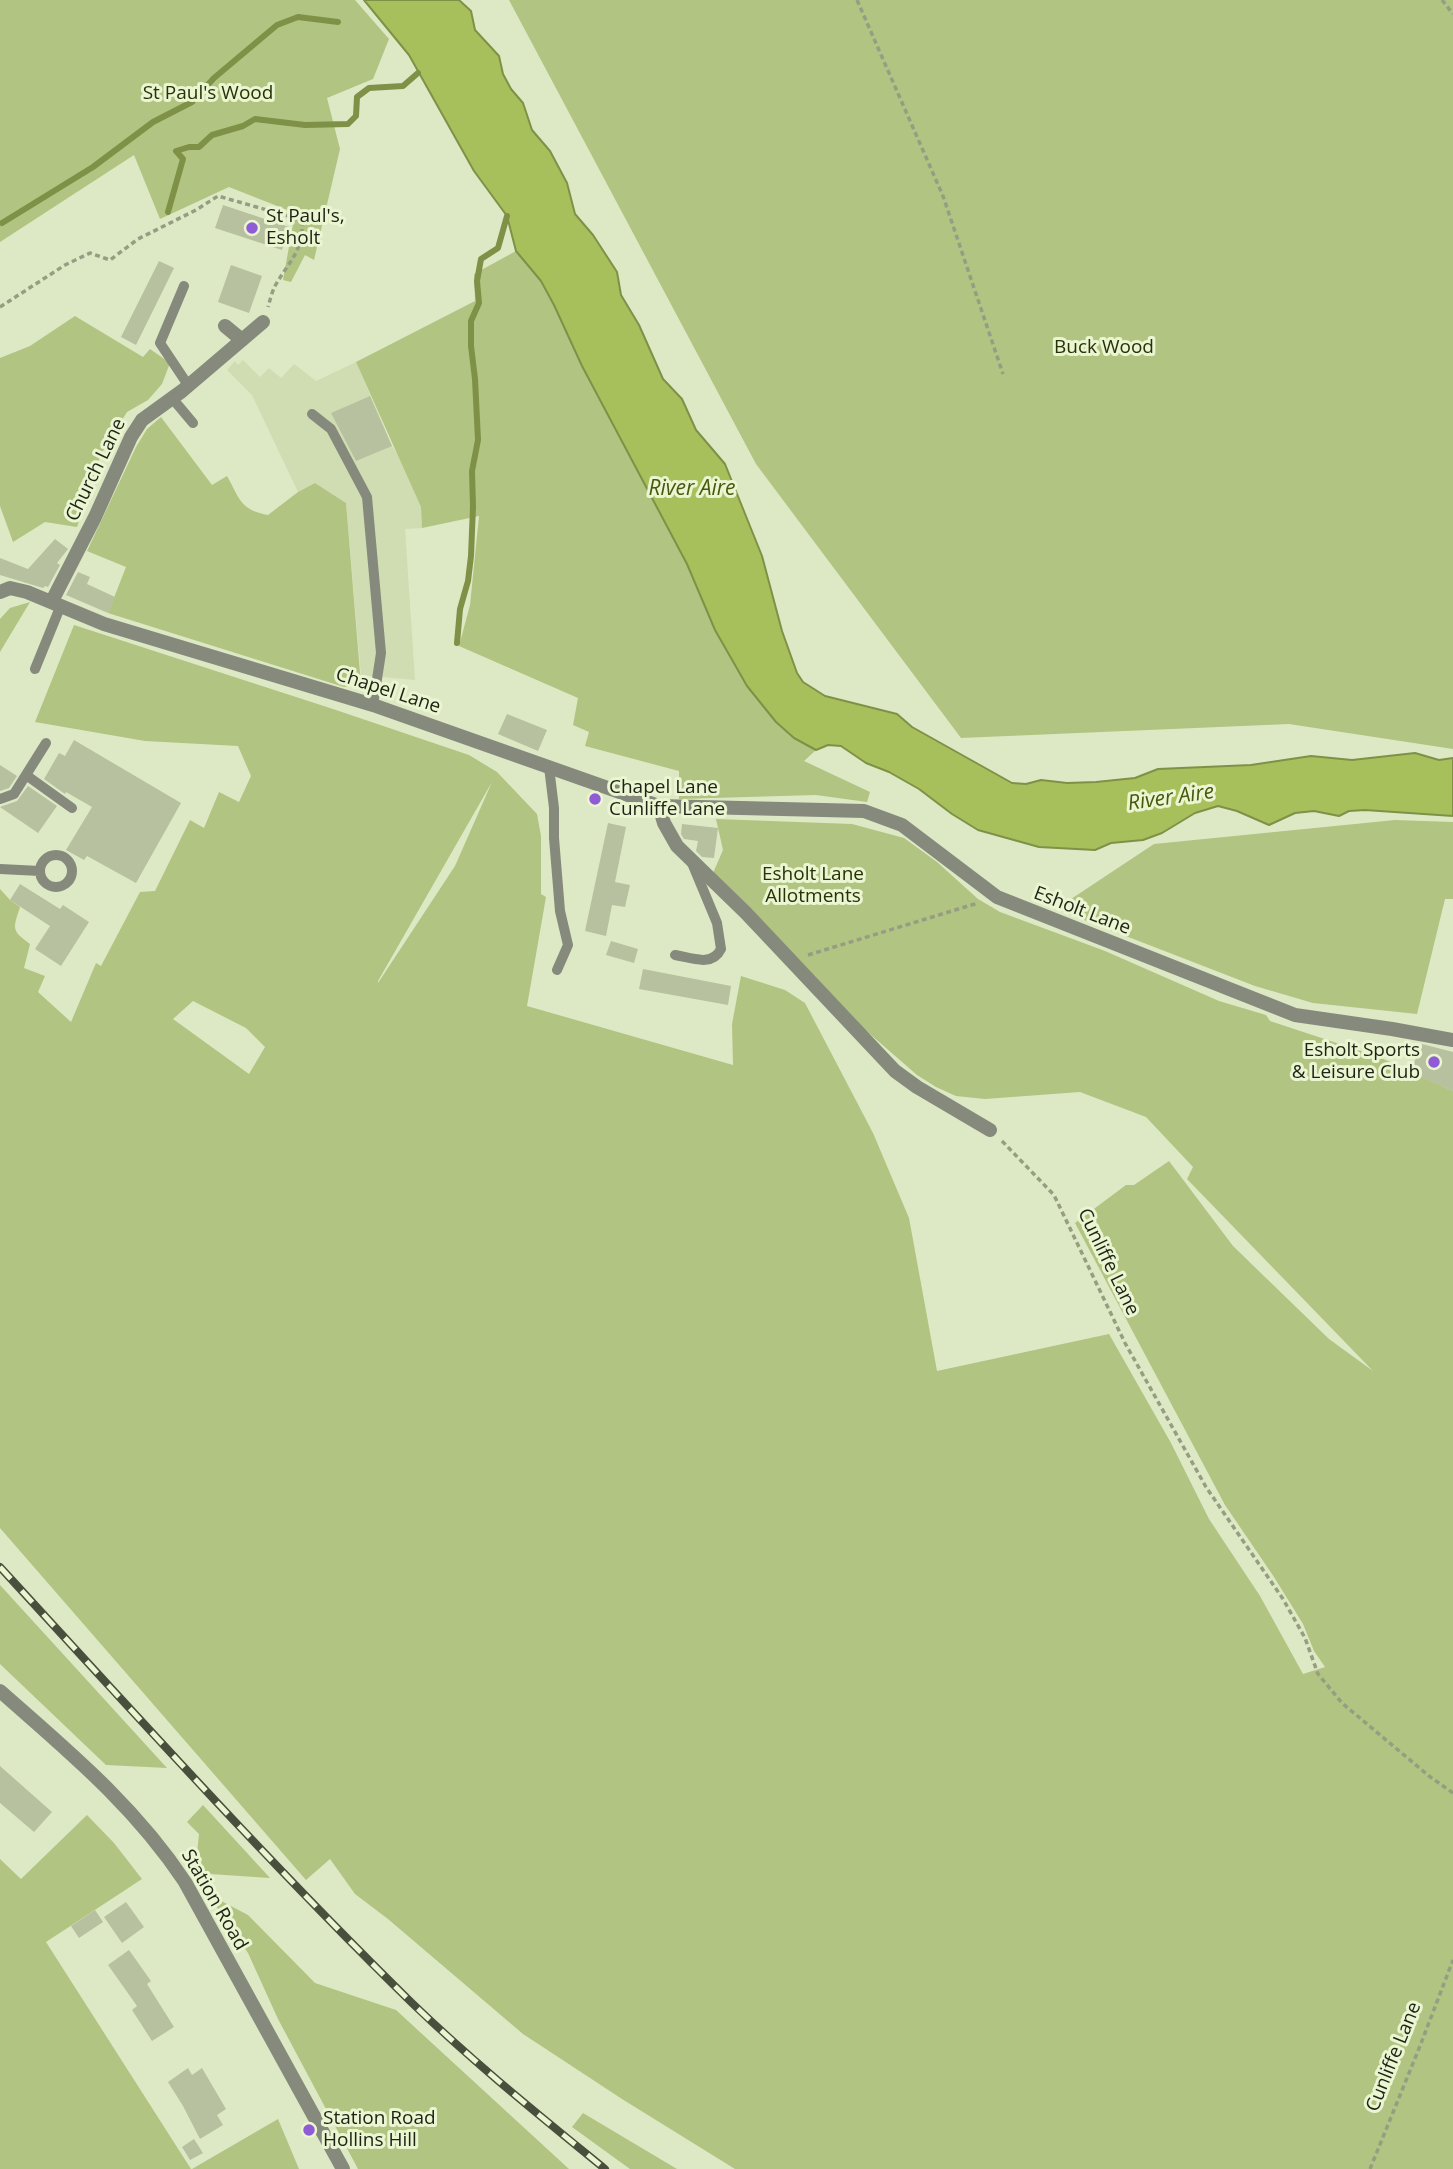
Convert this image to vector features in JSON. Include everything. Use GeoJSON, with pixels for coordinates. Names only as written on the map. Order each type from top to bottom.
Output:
{"type":"FeatureCollection","features":[{"type":"Feature","properties":{"kind":"street","name":"Church Lane"},"geometry":{"type":"LineString","coordinates":[[56,603],[131,437],[142,420],[263,322]]}},
{"type":"Feature","properties":{"kind":"street"},"geometry":{"type":"LineString","coordinates":[[225,326],[242,340]]}},
{"type":"Feature","properties":{"kind":"street","name":"Chapel Lane"},"geometry":{"type":"LineString","coordinates":[[0,592],[10,588],[27,592],[104,624],[373,705],[659,806],[713,807]]}},
{"type":"Feature","properties":{"kind":"street"},"geometry":{"type":"LineString","coordinates":[[659,806],[669,834],[690,858],[895,1071],[916,1087],[990,1130]]}},
{"type":"Feature","properties":{"kind":"street","name":"Esholt Lane"},"geometry":{"type":"LineString","coordinates":[[713,807],[864,811],[902,825],[997,897],[1294,1015],[1392,1028],[1453,1040]]}},
{"type":"Feature","properties":{"kind":"street","name":"Station Road"},"geometry":{"type":"LineString","coordinates":[[0,1691],[106,1785],[169,1858],[185,1882],[343,2169]]}},
{"type":"Feature","properties":{"kind":"lane"},"geometry":{"type":"LineString","coordinates":[[184,286],[160,343],[188,385]]}},
{"type":"Feature","properties":{"kind":"lane"},"geometry":{"type":"LineString","coordinates":[[172,398],[194,423]]}},
{"type":"Feature","properties":{"kind":"lane"},"geometry":{"type":"LineString","coordinates":[[312,414],[331,429],[367,497],[381,653],[373,705]]}},
{"type":"Feature","properties":{"kind":"lane"},"geometry":{"type":"LineString","coordinates":[[35,669],[56,603]]}},
{"type":"Feature","properties":{"kind":"lane"},"geometry":{"type":"LineString","coordinates":[[0,799],[14,794],[47,743]]}},
{"type":"Feature","properties":{"kind":"lane"},"geometry":{"type":"LineString","coordinates":[[549,767],[560,911],[568,945],[557,970]]}},
{"type":"Feature","properties":{"kind":"lane"},"geometry":{"type":"LineString","coordinates":[[26,775],[72,808]]}},
{"type":"Feature","properties":{"kind":"lane"},"geometry":{"type":"LineString","coordinates":[[675,955],[709,960],[715,959],[721,949],[717,923],[690,858]]}},
{"type":"Feature","properties":{"kind":"lane"},"geometry":{"type":"LineString","coordinates":[[0,869],[40,871]]}},
{"type":"Feature","properties":{"kind":"path"},"geometry":{"type":"LineString","coordinates":[[857,0],[943,196],[1003,374]]}},
{"type":"Feature","properties":{"kind":"path"},"geometry":{"type":"LineString","coordinates":[[1442,0],[1453,14]]}},
{"type":"Feature","properties":{"kind":"path"},"geometry":{"type":"LineString","coordinates":[[0,307],[65,265],[90,253],[110,260],[138,239],[218,196],[302,220],[303,235],[296,256],[275,287],[263,322]]}},
{"type":"Feature","properties":{"kind":"path"},"geometry":{"type":"LineString","coordinates":[[791,960],[997,897]]}},
{"type":"Feature","properties":{"kind":"path","name":"Cunliffe Lane"},"geometry":{"type":"LineString","coordinates":[[990,1130],[1054,1195],[1125,1343],[1206,1487],[1283,1599],[1305,1638],[1318,1674],[1342,1703],[1453,1793]]}},
{"type":"Feature","properties":{"kind":"path","name":"Cunliffe Lane"},"geometry":{"type":"LineString","coordinates":[[1370,2169],[1453,1960]]}},
{"type":"Feature","properties":{"kind":"shaded area"},"geometry":{"type":"Polygon","coordinates":[[[243,360],[260,377],[269,368],[281,378],[294,364],[316,381],[356,362],[421,507],[422,528],[405,529],[415,680],[361,675],[346,503],[315,483],[298,492],[252,395],[227,370],[235,361],[238,365],[243,360]]]}},
{"type":"Feature","properties":{"kind":"green space","name":"St Paul's Wood"},"geometry":{"type":"Polygon","coordinates":[[[0,0],[355,0],[389,39],[373,79],[327,98],[340,149],[314,260],[305,255],[291,282],[283,280],[295,213],[229,187],[160,219],[134,155],[0,242],[0,0]]]}},
{"type":"Feature","properties":{"kind":"green space","name":"Buck Wood"},"geometry":{"type":"Polygon","coordinates":[[[509,0],[1453,0],[1453,749],[1289,724],[961,738],[756,464],[509,0]]]}},
{"type":"Feature","properties":{"kind":"green space"},"geometry":{"type":"Polygon","coordinates":[[[516,251],[541,281],[554,305],[582,366],[687,564],[715,630],[747,686],[794,738],[816,750],[804,761],[870,792],[867,802],[816,795],[679,799],[679,771],[585,746],[589,732],[573,725],[578,698],[459,646],[470,605],[479,516],[422,528],[421,507],[356,362],[475,301],[474,274],[516,251]]]}},
{"type":"Feature","properties":{"kind":"green space"},"geometry":{"type":"Polygon","coordinates":[[[75,316],[143,357],[150,349],[170,363],[162,384],[148,400],[127,412],[101,454],[77,527],[45,522],[13,542],[0,506],[0,358],[30,346],[75,316]]]}},
{"type":"Feature","properties":{"kind":"green space"},"geometry":{"type":"Polygon","coordinates":[[[161,417],[212,485],[227,476],[238,497],[252,510],[268,515],[298,492],[315,483],[346,503],[361,685],[344,687],[108,613],[126,567],[87,551],[136,447],[147,429],[161,417]]]}},
{"type":"Feature","properties":{"kind":"green space"},"geometry":{"type":"Polygon","coordinates":[[[30,602],[0,652],[0,619],[10,608],[30,602]]]}},
{"type":"Feature","properties":{"kind":"green space","name":"Esholt Lane Allotments"},"geometry":{"type":"Polygon","coordinates":[[[74,625],[469,755],[497,772],[537,814],[541,836],[541,894],[546,897],[527,1006],[733,1065],[732,1024],[741,976],[785,990],[805,1003],[873,1133],[909,1218],[937,1371],[1109,1334],[1171,1443],[1209,1519],[1260,1596],[1303,1674],[1325,1667],[1274,1577],[1225,1505],[1075,1223],[1126,1185],[1134,1185],[1169,1161],[1233,1246],[1329,1339],[1373,1371],[1187,1179],[1193,1167],[1146,1117],[1080,1092],[985,1099],[956,1096],[917,1075],[863,1028],[713,873],[723,850],[716,819],[852,824],[904,838],[937,862],[978,899],[1000,912],[1105,951],[1219,1001],[1266,1015],[1270,1021],[1379,1057],[1453,1091],[1453,2169],[735,2169],[523,2034],[355,1894],[330,1859],[306,1880],[0,1528],[0,889],[20,907],[15,928],[30,944],[24,968],[45,976],[38,992],[71,1022],[96,963],[101,966],[140,892],[155,891],[190,820],[204,828],[219,792],[239,802],[251,776],[238,746],[145,741],[35,722],[74,625]],[[492,782],[378,981],[378,983],[455,866],[492,782]],[[193,1001],[173,1019],[249,1074],[265,1047],[246,1028],[193,1001]]]}},
{"type":"Feature","properties":{"kind":"green space"},"geometry":{"type":"Polygon","coordinates":[[[1395,820],[1453,822],[1453,899],[1445,899],[1417,1014],[1313,1003],[1255,986],[1056,909],[1154,844],[1395,820]]]}},
{"type":"Feature","properties":{"kind":"green space"},"geometry":{"type":"Polygon","coordinates":[[[0,1585],[167,1768],[106,1765],[0,1664],[0,1585]]]}},
{"type":"Feature","properties":{"kind":"green space"},"geometry":{"type":"Polygon","coordinates":[[[203,1805],[270,1878],[195,1873],[199,1834],[187,1822],[203,1805]]]}},
{"type":"Feature","properties":{"kind":"green space"},"geometry":{"type":"Polygon","coordinates":[[[87,1815],[114,1843],[142,1879],[46,1942],[191,2169],[0,2169],[0,1859],[21,1879],[87,1815]]]}},
{"type":"Feature","properties":{"kind":"green space"},"geometry":{"type":"Polygon","coordinates":[[[208,1894],[248,1915],[315,1983],[396,2010],[569,2169],[358,2169],[278,2019],[248,1953],[208,1894]]]}},
{"type":"Feature","properties":{"kind":"green space"},"geometry":{"type":"Polygon","coordinates":[[[583,2113],[677,2169],[630,2169],[572,2127],[583,2113]]]}},
{"type":"Feature","properties":{"kind":"green space"},"geometry":{"type":"Polygon","coordinates":[[[278,2119],[299,2169],[192,2169],[278,2119]]]}},
{"type":"Feature","properties":{"kind":"water","name":"River Aire"},"geometry":{"type":"Polygon","coordinates":[[[364,0],[459,0],[471,11],[475,30],[499,56],[503,74],[523,103],[532,130],[550,151],[567,183],[575,214],[593,235],[617,272],[621,295],[639,325],[663,379],[682,399],[696,430],[725,464],[762,556],[782,631],[797,673],[803,682],[825,696],[897,714],[912,727],[1012,783],[1026,784],[1041,780],[1096,782],[1135,778],[1158,769],[1251,765],[1311,756],[1352,760],[1415,753],[1439,760],[1453,758],[1453,816],[1365,810],[1349,811],[1339,816],[1314,811],[1295,813],[1269,825],[1218,806],[1195,813],[1162,833],[1143,840],[1111,843],[1095,850],[1039,847],[978,830],[919,789],[866,763],[841,746],[828,745],[816,750],[794,738],[776,722],[747,686],[715,630],[687,564],[582,366],[554,305],[541,281],[516,251],[507,216],[474,171],[409,55],[364,0]]]}},
{"type":"Feature","properties":{"kind":"building","name":"St Paul's, Esholt"},"geometry":{"type":"Polygon","coordinates":[[[223,205],[289,227],[282,250],[215,228],[223,205]]]}},
{"type":"Feature","properties":{"kind":"building"},"geometry":{"type":"Polygon","coordinates":[[[159,261],[174,268],[136,345],[121,337],[159,261]]]}},
{"type":"Feature","properties":{"kind":"building"},"geometry":{"type":"Polygon","coordinates":[[[231,265],[262,276],[249,313],[218,302],[231,265]]]}},
{"type":"Feature","properties":{"kind":"building"},"geometry":{"type":"Polygon","coordinates":[[[370,396],[392,446],[356,461],[331,413],[370,396]]]}},
{"type":"Feature","properties":{"kind":"building"},"geometry":{"type":"Polygon","coordinates":[[[55,539],[68,549],[57,563],[60,565],[48,587],[43,588],[0,575],[0,558],[28,569],[55,539]]]}},
{"type":"Feature","properties":{"kind":"building"},"geometry":{"type":"Polygon","coordinates":[[[78,572],[90,577],[87,584],[115,597],[108,613],[66,595],[78,572]]]}},
{"type":"Feature","properties":{"kind":"building"},"geometry":{"type":"Polygon","coordinates":[[[507,714],[547,730],[538,751],[498,734],[507,714]]]}},
{"type":"Feature","properties":{"kind":"building"},"geometry":{"type":"Polygon","coordinates":[[[74,740],[181,803],[136,883],[87,856],[84,860],[66,850],[92,807],[66,792],[65,794],[44,779],[59,753],[65,756],[74,740]]]}},
{"type":"Feature","properties":{"kind":"building"},"geometry":{"type":"Polygon","coordinates":[[[0,765],[17,776],[9,788],[0,791],[0,765]]]}},
{"type":"Feature","properties":{"kind":"building"},"geometry":{"type":"Polygon","coordinates":[[[28,786],[57,806],[38,833],[0,807],[17,801],[28,786]]]}},
{"type":"Feature","properties":{"kind":"building"},"geometry":{"type":"Polygon","coordinates":[[[608,823],[626,827],[615,882],[630,885],[625,907],[612,905],[606,936],[585,931],[608,823]]]}},
{"type":"Feature","properties":{"kind":"building"},"geometry":{"type":"Polygon","coordinates":[[[682,824],[718,828],[714,858],[702,857],[696,851],[698,841],[684,839],[681,834],[682,824]]]}},
{"type":"Feature","properties":{"kind":"building"},"geometry":{"type":"Polygon","coordinates":[[[20,884],[60,909],[63,905],[89,922],[61,966],[35,949],[50,926],[10,900],[20,884]]]}},
{"type":"Feature","properties":{"kind":"building"},"geometry":{"type":"Polygon","coordinates":[[[611,941],[638,949],[634,963],[606,955],[611,941]]]}},
{"type":"Feature","properties":{"kind":"building"},"geometry":{"type":"Polygon","coordinates":[[[643,969],[731,986],[728,1005],[639,989],[643,969]]]}},
{"type":"Feature","properties":{"kind":"building","name":"Esholt Sports & Leisure Club"},"geometry":{"type":"Polygon","coordinates":[[[1422,1044],[1453,1052],[1453,1091],[1410,1072],[1422,1044]]]}},
{"type":"Feature","properties":{"kind":"building"},"geometry":{"type":"Polygon","coordinates":[[[0,1766],[52,1812],[34,1832],[0,1803],[0,1766]]]}},
{"type":"Feature","properties":{"kind":"building"},"geometry":{"type":"Polygon","coordinates":[[[126,1902],[144,1927],[122,1943],[104,1917],[126,1902]]]}},
{"type":"Feature","properties":{"kind":"building"},"geometry":{"type":"Polygon","coordinates":[[[95,1910],[103,1922],[79,1938],[71,1926],[95,1910]]]}},
{"type":"Feature","properties":{"kind":"building"},"geometry":{"type":"Polygon","coordinates":[[[129,1950],[151,1981],[147,1984],[174,2027],[152,2041],[132,2010],[137,2006],[108,1965],[129,1950]]]}},
{"type":"Feature","properties":{"kind":"building"},"geometry":{"type":"Polygon","coordinates":[[[188,2068],[192,2075],[202,2068],[226,2109],[217,2115],[223,2125],[200,2139],[168,2082],[188,2068]]]}},
{"type":"Feature","properties":{"kind":"building"},"geometry":{"type":"Polygon","coordinates":[[[194,2139],[203,2153],[190,2160],[182,2147],[194,2139]]]}},
{"type":"Feature","properties":{"kind":"waterway"},"geometry":{"type":"LineString","coordinates":[[2,223],[93,167],[153,122],[192,102],[214,78],[277,25],[298,17],[338,22]]}},
{"type":"Feature","properties":{"kind":"waterway"},"geometry":{"type":"LineString","coordinates":[[168,212],[183,159],[176,151],[199,147],[212,135],[243,126],[255,119],[305,125],[348,124],[356,116],[357,97],[369,88],[403,86],[418,73]]}},
{"type":"Feature","properties":{"kind":"waterway"},"geometry":{"type":"LineString","coordinates":[[457,643],[460,609],[468,581],[471,556],[472,471],[478,440],[471,321],[479,303],[477,281],[481,259],[498,248],[507,216]]}},
{"type":"Feature","properties":{"kind":"railway"},"geometry":{"type":"LineString","coordinates":[[0,1567],[203,1788],[412,2003],[507,2088],[605,2169]]}},
{"type":"Feature","properties":{"kind":"place","name":"St Paul's, Esholt"},"geometry":{"type":"Point","coordinates":[252,228]}},
{"type":"Feature","properties":{"kind":"place","name":"Chapel Lane Cunliffe Lane"},"geometry":{"type":"Point","coordinates":[595,799]}},
{"type":"Feature","properties":{"kind":"place","name":"Esholt Sports & Leisure Club"},"geometry":{"type":"Point","coordinates":[1434,1062]}},
{"type":"Feature","properties":{"kind":"place","name":"Station Road Hollins Hill"},"geometry":{"type":"Point","coordinates":[309,2130]}}]}
